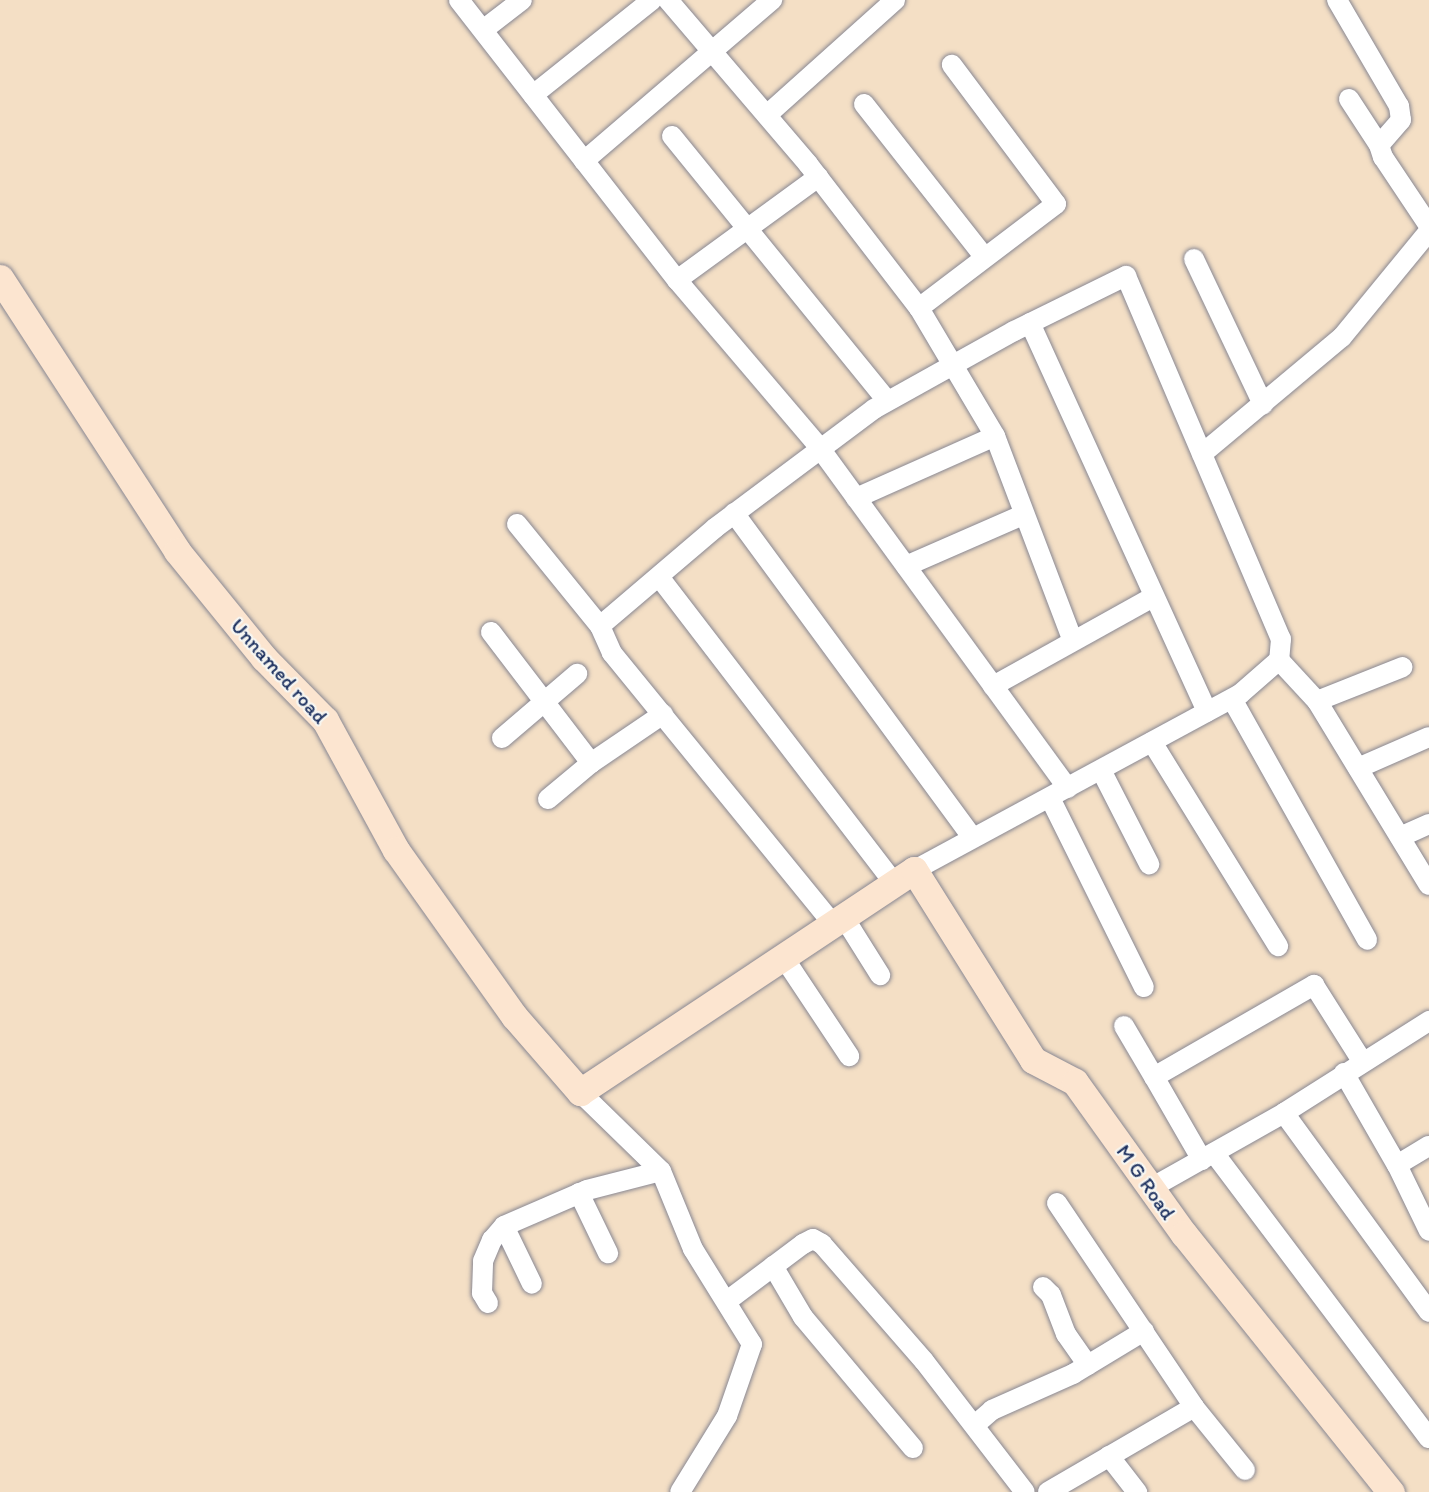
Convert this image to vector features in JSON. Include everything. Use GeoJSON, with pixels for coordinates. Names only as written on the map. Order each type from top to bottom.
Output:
{"type":"FeatureCollection","features":[{"type":"Feature","properties":{"kind":"street"},"geometry":{"type":"LineString","coordinates":[[459,0],[677,280],[819,447],[1068,788]]}},
{"type":"Feature","properties":{"kind":"street"},"geometry":{"type":"LineString","coordinates":[[483,30],[522,0]]}},
{"type":"Feature","properties":{"kind":"street"},"geometry":{"type":"LineString","coordinates":[[533,95],[652,0]]}},
{"type":"Feature","properties":{"kind":"street"},"geometry":{"type":"LineString","coordinates":[[668,0],[713,50],[818,177],[919,308],[955,362],[995,436],[1023,515],[1073,641]]}},
{"type":"Feature","properties":{"kind":"street"},"geometry":{"type":"LineString","coordinates":[[584,161],[772,0]]}},
{"type":"Feature","properties":{"kind":"street"},"geometry":{"type":"LineString","coordinates":[[767,115],[895,0]]}},
{"type":"Feature","properties":{"kind":"street"},"geometry":{"type":"LineString","coordinates":[[1337,0],[1399,106],[1401,120],[1380,145]]}},
{"type":"Feature","properties":{"kind":"street"},"geometry":{"type":"LineString","coordinates":[[919,308],[983,255],[1056,204],[952,65]]}},
{"type":"Feature","properties":{"kind":"street"},"geometry":{"type":"LineString","coordinates":[[1349,99],[1380,145],[1383,157],[1429,226]]}},
{"type":"Feature","properties":{"kind":"street"},"geometry":{"type":"LineString","coordinates":[[864,104],[983,255]]}},
{"type":"Feature","properties":{"kind":"street"},"geometry":{"type":"LineString","coordinates":[[672,136],[887,401]]}},
{"type":"Feature","properties":{"kind":"street"},"geometry":{"type":"LineString","coordinates":[[677,280],[818,177]]}},
{"type":"Feature","properties":{"kind":"street"},"geometry":{"type":"LineString","coordinates":[[1202,454],[1342,338],[1429,231]]}},
{"type":"Feature","properties":{"kind":"street"},"geometry":{"type":"LineString","coordinates":[[1194,259],[1263,404]]}},
{"type":"Feature","properties":{"kind":"street"},"geometry":{"type":"LineString","coordinates":[[600,626],[660,578],[734,513],[819,447],[887,401],[955,362],[1126,276],[1281,639],[1279,660],[1232,699],[904,876],[580,1092],[661,1171],[693,1249],[752,1344],[727,1416],[680,1492]]}},
{"type":"Feature","properties":{"kind":"street","name":"Unnamed road"},"geometry":{"type":"LineString","coordinates":[[0,278],[177,551],[264,658],[325,720],[396,850],[514,1016],[580,1092]]}},
{"type":"Feature","properties":{"kind":"street"},"geometry":{"type":"LineString","coordinates":[[1030,323],[1206,712]]}},
{"type":"Feature","properties":{"kind":"street"},"geometry":{"type":"LineString","coordinates":[[856,498],[995,436]]}},
{"type":"Feature","properties":{"kind":"street"},"geometry":{"type":"LineString","coordinates":[[734,513],[973,838]]}},
{"type":"Feature","properties":{"kind":"street"},"geometry":{"type":"LineString","coordinates":[[906,566],[1023,515]]}},
{"type":"Feature","properties":{"kind":"street"},"geometry":{"type":"LineString","coordinates":[[517,524],[600,626],[612,653],[838,920],[880,975]]}},
{"type":"Feature","properties":{"kind":"street"},"geometry":{"type":"LineString","coordinates":[[660,578],[904,876]]}},
{"type":"Feature","properties":{"kind":"street"},"geometry":{"type":"LineString","coordinates":[[993,686],[1153,597]]}},
{"type":"Feature","properties":{"kind":"street"},"geometry":{"type":"LineString","coordinates":[[491,632],[591,763]]}},
{"type":"Feature","properties":{"kind":"street"},"geometry":{"type":"LineString","coordinates":[[1279,660],[1317,700],[1429,885]]}},
{"type":"Feature","properties":{"kind":"street"},"geometry":{"type":"LineString","coordinates":[[1317,700],[1402,667]]}},
{"type":"Feature","properties":{"kind":"street"},"geometry":{"type":"LineString","coordinates":[[502,738],[577,674]]}},
{"type":"Feature","properties":{"kind":"street"},"geometry":{"type":"LineString","coordinates":[[1232,699],[1368,940]]}},
{"type":"Feature","properties":{"kind":"street"},"geometry":{"type":"LineString","coordinates":[[548,799],[591,763],[663,714]]}},
{"type":"Feature","properties":{"kind":"street"},"geometry":{"type":"LineString","coordinates":[[1358,768],[1429,736]]}},
{"type":"Feature","properties":{"kind":"street"},"geometry":{"type":"LineString","coordinates":[[1152,742],[1278,946]]}},
{"type":"Feature","properties":{"kind":"street"},"geometry":{"type":"LineString","coordinates":[[1101,770],[1149,864]]}},
{"type":"Feature","properties":{"kind":"street"},"geometry":{"type":"LineString","coordinates":[[1050,798],[1144,987]]}},
{"type":"Feature","properties":{"kind":"street"},"geometry":{"type":"LineString","coordinates":[[1400,837],[1429,824]]}},
{"type":"Feature","properties":{"kind":"street","name":"M G Road"},"geometry":{"type":"LineString","coordinates":[[904,876],[1033,1060],[1075,1082],[1191,1243],[1392,1492]]}},
{"type":"Feature","properties":{"kind":"street"},"geometry":{"type":"LineString","coordinates":[[784,958],[849,1056]]}},
{"type":"Feature","properties":{"kind":"street"},"geometry":{"type":"LineString","coordinates":[[1154,1077],[1314,985],[1362,1061]]}},
{"type":"Feature","properties":{"kind":"street"},"geometry":{"type":"LineString","coordinates":[[1151,1188],[1284,1113],[1344,1072],[1429,1021]]}},
{"type":"Feature","properties":{"kind":"street"},"geometry":{"type":"LineString","coordinates":[[1125,1026],[1154,1077],[1208,1157],[1429,1438]]}},
{"type":"Feature","properties":{"kind":"street"},"geometry":{"type":"LineString","coordinates":[[1344,1072],[1397,1166],[1429,1231]]}},
{"type":"Feature","properties":{"kind":"street"},"geometry":{"type":"LineString","coordinates":[[1284,1113],[1429,1312]]}},
{"type":"Feature","properties":{"kind":"street"},"geometry":{"type":"LineString","coordinates":[[1397,1166],[1429,1146]]}},
{"type":"Feature","properties":{"kind":"street"},"geometry":{"type":"LineString","coordinates":[[488,1303],[482,1293],[483,1261],[492,1240],[504,1226],[579,1193],[661,1171]]}},
{"type":"Feature","properties":{"kind":"street"},"geometry":{"type":"LineString","coordinates":[[579,1193],[608,1253]]}},
{"type":"Feature","properties":{"kind":"street"},"geometry":{"type":"LineString","coordinates":[[1057,1203],[1194,1407],[1245,1470]]}},
{"type":"Feature","properties":{"kind":"street"},"geometry":{"type":"LineString","coordinates":[[504,1226],[532,1284]]}},
{"type":"Feature","properties":{"kind":"street"},"geometry":{"type":"LineString","coordinates":[[727,1301],[813,1239],[822,1244],[976,1424],[1024,1492]]}},
{"type":"Feature","properties":{"kind":"street"},"geometry":{"type":"LineString","coordinates":[[774,1266],[803,1317],[913,1448]]}},
{"type":"Feature","properties":{"kind":"street"},"geometry":{"type":"LineString","coordinates":[[1043,1287],[1051,1295],[1066,1334],[1088,1365]]}},
{"type":"Feature","properties":{"kind":"street"},"geometry":{"type":"LineString","coordinates":[[976,1424],[992,1410],[1088,1365],[1144,1331]]}},
{"type":"Feature","properties":{"kind":"street"},"geometry":{"type":"LineString","coordinates":[[1048,1492],[1194,1407]]}},
{"type":"Feature","properties":{"kind":"street"},"geometry":{"type":"LineString","coordinates":[[1109,1455],[1137,1492]]}}]}
